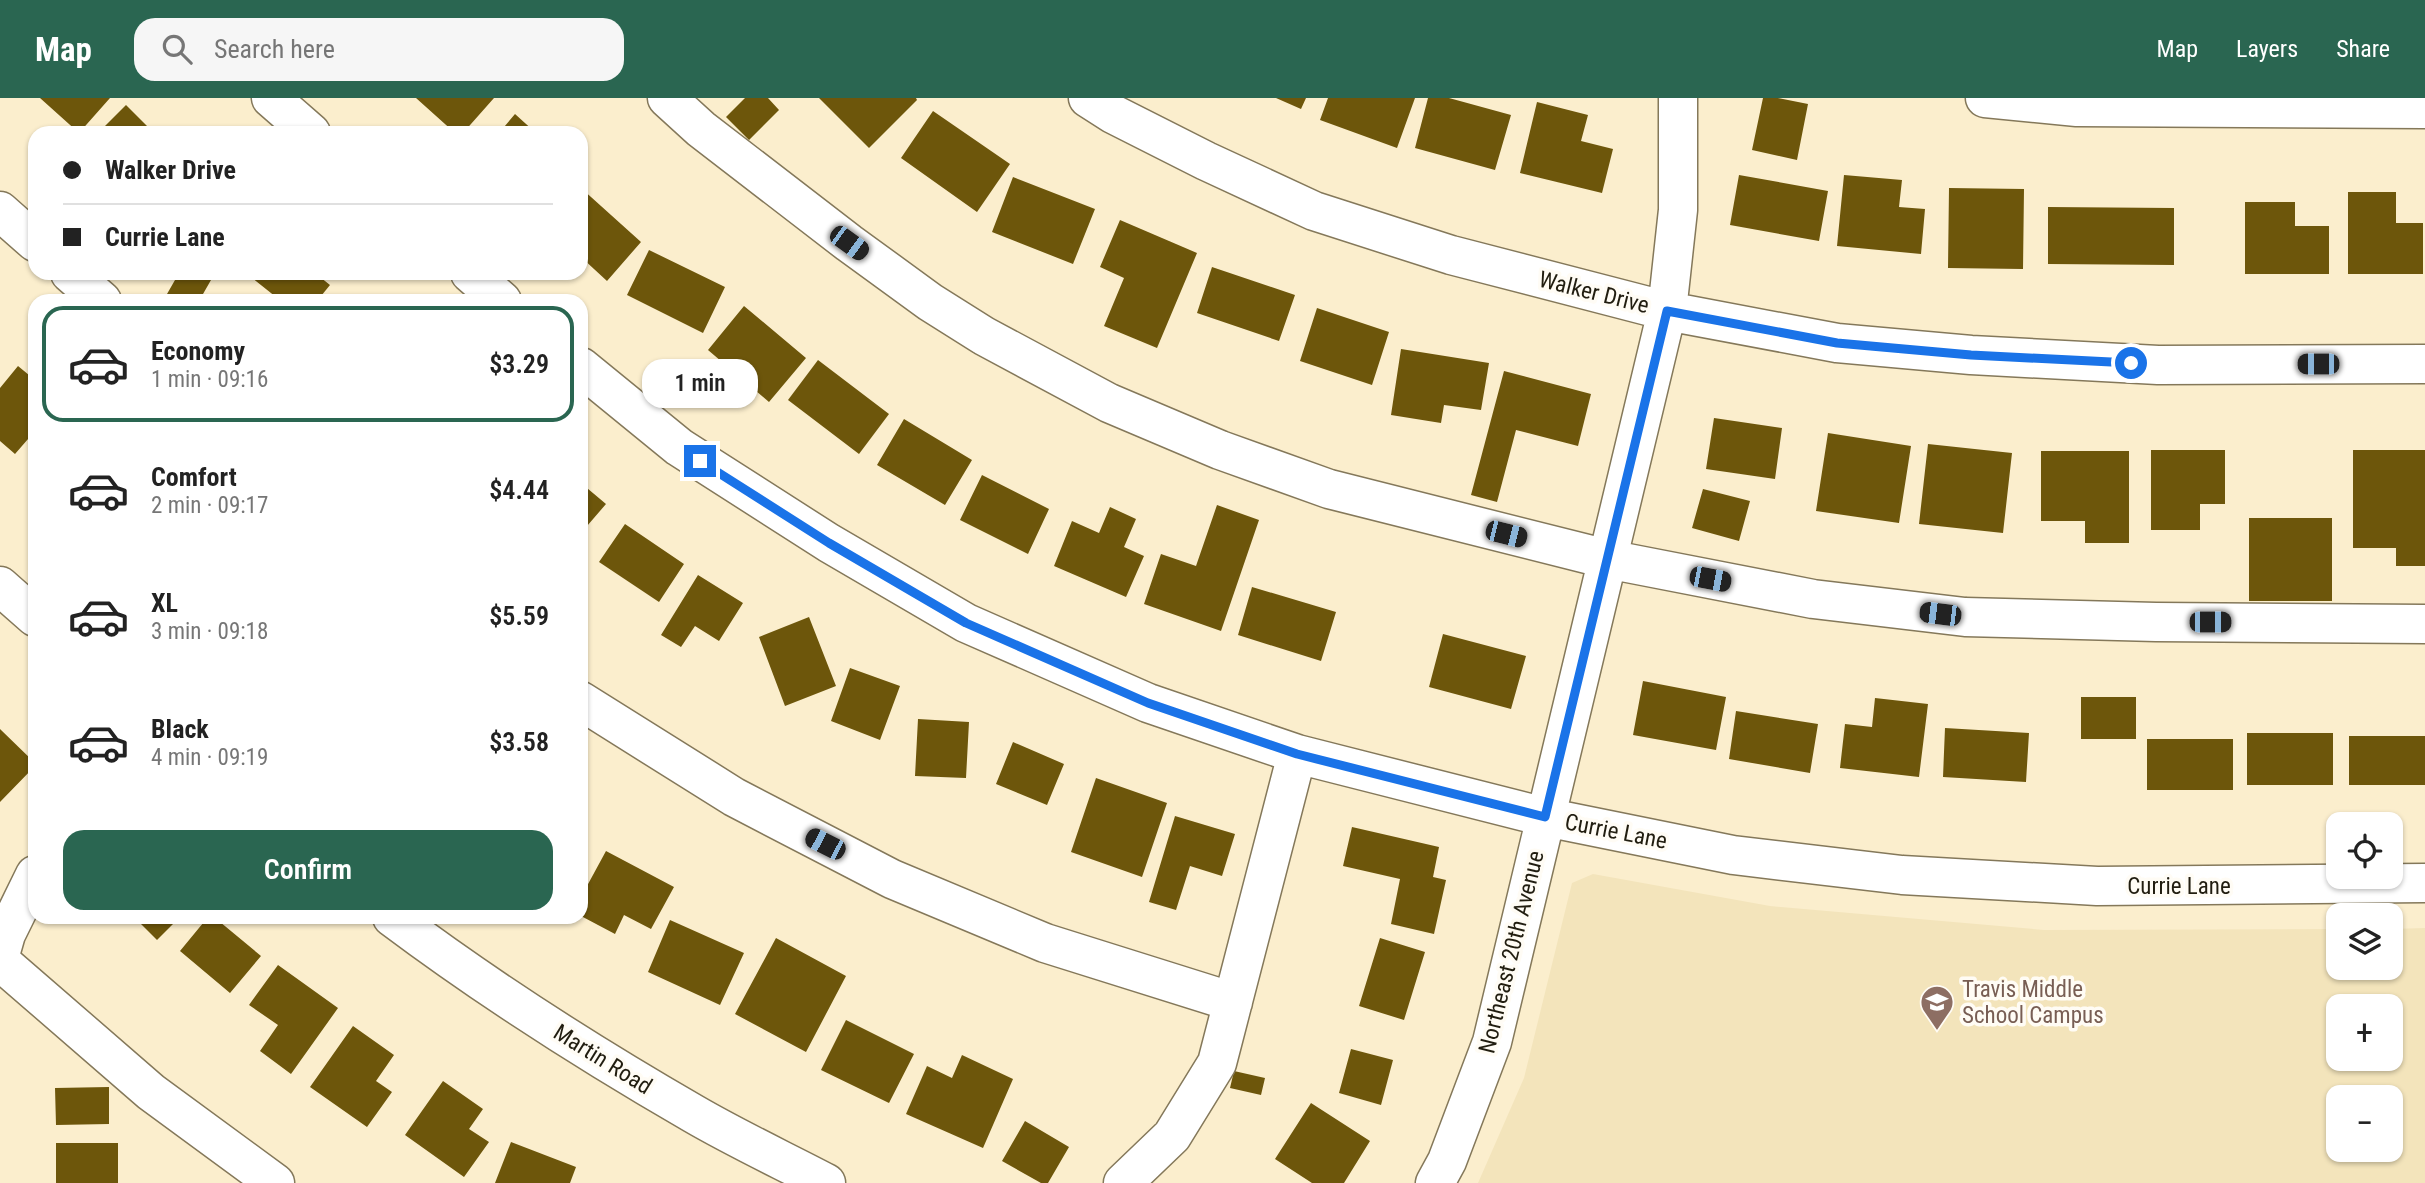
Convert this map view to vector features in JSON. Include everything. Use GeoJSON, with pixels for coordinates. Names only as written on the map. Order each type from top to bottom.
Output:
{"type":"FeatureCollection","features":[{"type":"Feature","properties":{"kind":"street"},"geometry":{"type":"LineString","coordinates":[[271,98],[303,126]]}},
{"type":"Feature","properties":{"kind":"street"},"geometry":{"type":"LineString","coordinates":[[667,98],[712,137],[930,302],[984,336],[1109,402],[1220,450],[1329,489],[1456,523],[1607,558],[1813,600],[1965,617],[2425,624]]}},
{"type":"Feature","properties":{"kind":"street","name":"Walker Drive"},"geometry":{"type":"LineString","coordinates":[[1088,98],[1113,114],[1194,155],[1314,211],[1451,255],[1667,311],[1837,343],[1971,355],[2158,365],[2425,364]]}},
{"type":"Feature","properties":{"kind":"street","name":"Northeast 20th Avenue"},"geometry":{"type":"LineString","coordinates":[[1435,1183],[1447,1161],[1492,1042],[1667,311],[1678,210],[1678,98]]}},
{"type":"Feature","properties":{"kind":"street"},"geometry":{"type":"LineString","coordinates":[[1985,98],[2077,107],[2425,109]]}},
{"type":"Feature","properties":{"kind":"street"},"geometry":{"type":"LineString","coordinates":[[0,211],[28,236]]}},
{"type":"Feature","properties":{"kind":"street"},"geometry":{"type":"LineString","coordinates":[[78,280],[94,294]]}},
{"type":"Feature","properties":{"kind":"street"},"geometry":{"type":"LineString","coordinates":[[478,280],[494,294]]}},
{"type":"Feature","properties":{"kind":"street","name":"Currie Lane"},"geometry":{"type":"LineString","coordinates":[[588,373],[679,447],[829,543],[966,623],[1148,703],[1297,754],[1545,817],[1733,855],[1902,875],[2097,886],[2425,883]]}},
{"type":"Feature","properties":{"kind":"street"},"geometry":{"type":"LineString","coordinates":[[0,586],[28,611]]}},
{"type":"Feature","properties":{"kind":"street"},"geometry":{"type":"LineString","coordinates":[[588,705],[734,797],[892,879],[1045,943],[1233,1002]]}},
{"type":"Feature","properties":{"kind":"street"},"geometry":{"type":"LineString","coordinates":[[1123,1183],[1172,1136],[1217,1063],[1297,754]]}},
{"type":"Feature","properties":{"kind":"street"},"geometry":{"type":"LineString","coordinates":[[0,955],[6,934],[28,888]]}},
{"type":"Feature","properties":{"kind":"street","name":"Martin Road"},"geometry":{"type":"LineString","coordinates":[[402,924],[527,1012],[624,1072],[696,1115],[826,1183]]}},
{"type":"Feature","properties":{"kind":"street"},"geometry":{"type":"LineString","coordinates":[[0,961],[151,1092],[275,1183]]}},
{"type":"Feature","properties":{"kind":"shaded area","name":"Travis Middle School Campus"},"geometry":{"type":"Polygon","coordinates":[[[1593,874],[1770,906],[2044,930],[2326,929],[2326,980],[2403,980],[2403,929],[2425,928],[2425,1183],[1478,1183],[1524,1078],[1572,883],[1593,874]]]}},
{"type":"Feature","properties":{"kind":"building"},"geometry":{"type":"Polygon","coordinates":[[[40,98],[110,98],[85,126],[71,126],[40,98]]]}},
{"type":"Feature","properties":{"kind":"building"},"geometry":{"type":"Polygon","coordinates":[[[416,98],[494,98],[469,126],[447,126],[416,98]]]}},
{"type":"Feature","properties":{"kind":"building"},"geometry":{"type":"Polygon","coordinates":[[[745,98],[768,98],[779,110],[749,140],[726,117],[745,98]]]}},
{"type":"Feature","properties":{"kind":"building"},"geometry":{"type":"Polygon","coordinates":[[[819,98],[916,98],[917,100],[869,148],[819,98]]]}},
{"type":"Feature","properties":{"kind":"building"},"geometry":{"type":"Polygon","coordinates":[[[1276,98],[1306,98],[1301,109],[1276,98]]]}},
{"type":"Feature","properties":{"kind":"building"},"geometry":{"type":"Polygon","coordinates":[[[1328,98],[1415,98],[1397,148],[1320,120],[1328,98]]]}},
{"type":"Feature","properties":{"kind":"building"},"geometry":{"type":"Polygon","coordinates":[[[1428,98],[1449,98],[1511,115],[1495,170],[1415,148],[1428,98]]]}},
{"type":"Feature","properties":{"kind":"building"},"geometry":{"type":"Polygon","coordinates":[[[1763,98],[1808,104],[1797,160],[1752,150],[1763,98]]]}},
{"type":"Feature","properties":{"kind":"building"},"geometry":{"type":"Polygon","coordinates":[[[1537,102],[1588,115],[1581,141],[1613,149],[1602,193],[1520,173],[1537,102]]]}},
{"type":"Feature","properties":{"kind":"building"},"geometry":{"type":"Polygon","coordinates":[[[126,105],[147,126],[105,126],[126,105]]]}},
{"type":"Feature","properties":{"kind":"building"},"geometry":{"type":"Polygon","coordinates":[[[933,111],[1010,164],[977,212],[901,158],[933,111]]]}},
{"type":"Feature","properties":{"kind":"building"},"geometry":{"type":"Polygon","coordinates":[[[515,114],[528,126],[505,126],[515,114]]]}},
{"type":"Feature","properties":{"kind":"building"},"geometry":{"type":"Polygon","coordinates":[[[1739,175],[1828,191],[1819,241],[1730,225],[1739,175]]]}},
{"type":"Feature","properties":{"kind":"building"},"geometry":{"type":"Polygon","coordinates":[[[1844,175],[1902,180],[1899,207],[1925,209],[1921,254],[1837,246],[1844,175]]]}},
{"type":"Feature","properties":{"kind":"building"},"geometry":{"type":"Polygon","coordinates":[[[1013,177],[1095,209],[1073,264],[992,232],[1013,177]]]}},
{"type":"Feature","properties":{"kind":"building"},"geometry":{"type":"Polygon","coordinates":[[[1949,188],[2024,189],[2023,269],[1948,268],[1949,188]]]}},
{"type":"Feature","properties":{"kind":"building"},"geometry":{"type":"Polygon","coordinates":[[[2348,192],[2396,192],[2396,223],[2423,223],[2423,274],[2348,274],[2348,192]]]}},
{"type":"Feature","properties":{"kind":"building"},"geometry":{"type":"Polygon","coordinates":[[[588,194],[641,242],[607,281],[588,263],[588,194]]]}},
{"type":"Feature","properties":{"kind":"building"},"geometry":{"type":"Polygon","coordinates":[[[2245,202],[2295,202],[2295,226],[2329,226],[2329,274],[2245,274],[2245,202]]]}},
{"type":"Feature","properties":{"kind":"building"},"geometry":{"type":"Polygon","coordinates":[[[2048,207],[2174,208],[2174,265],[2048,264],[2048,207]]]}},
{"type":"Feature","properties":{"kind":"building"},"geometry":{"type":"Polygon","coordinates":[[[1120,220],[1197,253],[1157,348],[1104,326],[1124,278],[1100,267],[1120,220]]]}},
{"type":"Feature","properties":{"kind":"building"},"geometry":{"type":"Polygon","coordinates":[[[649,250],[725,287],[703,333],[627,295],[649,250]]]}},
{"type":"Feature","properties":{"kind":"building"},"geometry":{"type":"Polygon","coordinates":[[[1212,267],[1295,295],[1279,341],[1197,313],[1212,267]]]}},
{"type":"Feature","properties":{"kind":"building"},"geometry":{"type":"Polygon","coordinates":[[[175,280],[211,280],[203,294],[167,294],[175,280]]]}},
{"type":"Feature","properties":{"kind":"building"},"geometry":{"type":"Polygon","coordinates":[[[255,280],[324,280],[330,285],[323,294],[272,294],[255,280]]]}},
{"type":"Feature","properties":{"kind":"building"},"geometry":{"type":"Polygon","coordinates":[[[744,306],[806,358],[769,402],[708,350],[744,306]]]}},
{"type":"Feature","properties":{"kind":"building"},"geometry":{"type":"Polygon","coordinates":[[[1317,308],[1389,332],[1372,385],[1300,361],[1317,308]]]}},
{"type":"Feature","properties":{"kind":"building"},"geometry":{"type":"Polygon","coordinates":[[[1401,349],[1489,363],[1481,410],[1444,405],[1441,423],[1391,415],[1401,349]]]}},
{"type":"Feature","properties":{"kind":"building"},"geometry":{"type":"Polygon","coordinates":[[[818,360],[889,414],[859,454],[788,400],[818,360]]]}},
{"type":"Feature","properties":{"kind":"building"},"geometry":{"type":"Polygon","coordinates":[[[18,366],[28,374],[28,439],[15,454],[0,441],[0,388],[18,366]]]}},
{"type":"Feature","properties":{"kind":"building"},"geometry":{"type":"Polygon","coordinates":[[[1504,371],[1591,394],[1578,446],[1516,430],[1497,502],[1471,495],[1504,371]]]}},
{"type":"Feature","properties":{"kind":"building"},"geometry":{"type":"Polygon","coordinates":[[[1714,418],[1782,428],[1775,479],[1706,469],[1714,418]]]}},
{"type":"Feature","properties":{"kind":"building"},"geometry":{"type":"Polygon","coordinates":[[[904,419],[972,460],[945,505],[877,465],[904,419]]]}},
{"type":"Feature","properties":{"kind":"building"},"geometry":{"type":"Polygon","coordinates":[[[1828,433],[1911,446],[1899,523],[1816,511],[1828,433]]]}},
{"type":"Feature","properties":{"kind":"building"},"geometry":{"type":"Polygon","coordinates":[[[1928,444],[2012,453],[2003,533],[1919,524],[1928,444]]]}},
{"type":"Feature","properties":{"kind":"building"},"geometry":{"type":"Polygon","coordinates":[[[2151,450],[2225,450],[2225,504],[2200,504],[2200,530],[2151,530],[2151,450]]]}},
{"type":"Feature","properties":{"kind":"building"},"geometry":{"type":"Polygon","coordinates":[[[2353,450],[2425,450],[2425,566],[2396,566],[2396,548],[2353,548],[2353,450]]]}},
{"type":"Feature","properties":{"kind":"building"},"geometry":{"type":"Polygon","coordinates":[[[2041,451],[2129,451],[2129,543],[2085,543],[2085,521],[2041,521],[2041,451]]]}},
{"type":"Feature","properties":{"kind":"building"},"geometry":{"type":"Polygon","coordinates":[[[982,475],[1049,509],[1028,554],[960,520],[982,475]]]}},
{"type":"Feature","properties":{"kind":"building"},"geometry":{"type":"Polygon","coordinates":[[[588,489],[606,504],[588,525],[588,489]]]}},
{"type":"Feature","properties":{"kind":"building"},"geometry":{"type":"Polygon","coordinates":[[[1703,489],[1750,501],[1739,541],[1692,528],[1703,489]]]}},
{"type":"Feature","properties":{"kind":"building"},"geometry":{"type":"Polygon","coordinates":[[[1217,505],[1259,520],[1221,631],[1144,604],[1161,554],[1196,566],[1217,505]]]}},
{"type":"Feature","properties":{"kind":"building"},"geometry":{"type":"Polygon","coordinates":[[[1110,507],[1136,519],[1124,547],[1144,556],[1126,597],[1054,566],[1072,521],[1099,533],[1110,507]]]}},
{"type":"Feature","properties":{"kind":"building"},"geometry":{"type":"Polygon","coordinates":[[[2249,518],[2332,518],[2332,601],[2249,601],[2249,518]]]}},
{"type":"Feature","properties":{"kind":"building"},"geometry":{"type":"Polygon","coordinates":[[[625,524],[684,564],[659,602],[599,562],[625,524]]]}},
{"type":"Feature","properties":{"kind":"building"},"geometry":{"type":"Polygon","coordinates":[[[698,575],[743,603],[719,641],[695,626],[681,647],[661,635],[698,575]]]}},
{"type":"Feature","properties":{"kind":"building"},"geometry":{"type":"Polygon","coordinates":[[[1252,587],[1336,612],[1321,661],[1238,635],[1252,587]]]}},
{"type":"Feature","properties":{"kind":"building"},"geometry":{"type":"Polygon","coordinates":[[[809,617],[836,686],[785,706],[759,637],[809,617]]]}},
{"type":"Feature","properties":{"kind":"building"},"geometry":{"type":"Polygon","coordinates":[[[1443,634],[1526,656],[1511,709],[1429,687],[1443,634]]]}},
{"type":"Feature","properties":{"kind":"building"},"geometry":{"type":"Polygon","coordinates":[[[850,668],[900,686],[880,740],[831,721],[850,668]]]}},
{"type":"Feature","properties":{"kind":"building"},"geometry":{"type":"Polygon","coordinates":[[[1643,681],[1726,697],[1716,750],[1633,735],[1643,681]]]}},
{"type":"Feature","properties":{"kind":"building"},"geometry":{"type":"Polygon","coordinates":[[[2081,697],[2136,697],[2136,739],[2081,739],[2081,697]]]}},
{"type":"Feature","properties":{"kind":"building"},"geometry":{"type":"Polygon","coordinates":[[[1875,698],[1928,704],[1919,777],[1840,768],[1845,724],[1872,727],[1875,698]]]}},
{"type":"Feature","properties":{"kind":"building"},"geometry":{"type":"Polygon","coordinates":[[[1736,711],[1818,724],[1810,773],[1729,759],[1736,711]]]}},
{"type":"Feature","properties":{"kind":"building"},"geometry":{"type":"Polygon","coordinates":[[[918,719],[969,722],[966,778],[915,776],[918,719]]]}},
{"type":"Feature","properties":{"kind":"building"},"geometry":{"type":"Polygon","coordinates":[[[1945,728],[2029,733],[2026,782],[1943,777],[1945,728]]]}},
{"type":"Feature","properties":{"kind":"building"},"geometry":{"type":"Polygon","coordinates":[[[0,729],[28,756],[28,773],[0,802],[0,729]]]}},
{"type":"Feature","properties":{"kind":"building"},"geometry":{"type":"Polygon","coordinates":[[[2247,733],[2333,733],[2333,785],[2247,785],[2247,733]]]}},
{"type":"Feature","properties":{"kind":"building"},"geometry":{"type":"Polygon","coordinates":[[[2349,736],[2425,736],[2425,785],[2349,785],[2349,736]]]}},
{"type":"Feature","properties":{"kind":"building"},"geometry":{"type":"Polygon","coordinates":[[[2147,739],[2233,739],[2233,790],[2147,790],[2147,739]]]}},
{"type":"Feature","properties":{"kind":"building"},"geometry":{"type":"Polygon","coordinates":[[[1013,742],[1064,764],[1047,805],[996,784],[1013,742]]]}},
{"type":"Feature","properties":{"kind":"building"},"geometry":{"type":"Polygon","coordinates":[[[1096,778],[1167,803],[1142,877],[1071,852],[1096,778]]]}},
{"type":"Feature","properties":{"kind":"building"},"geometry":{"type":"Polygon","coordinates":[[[1175,816],[1235,834],[1222,876],[1190,866],[1176,910],[1149,902],[1175,816]]]}},
{"type":"Feature","properties":{"kind":"building"},"geometry":{"type":"Polygon","coordinates":[[[1352,827],[1439,847],[1433,877],[1446,880],[1434,934],[1391,924],[1400,879],[1343,866],[1352,827]]]}},
{"type":"Feature","properties":{"kind":"building"},"geometry":{"type":"Polygon","coordinates":[[[606,851],[674,887],[651,929],[624,915],[615,934],[588,920],[588,884],[606,851]]]}},
{"type":"Feature","properties":{"kind":"building"},"geometry":{"type":"Polygon","coordinates":[[[670,920],[744,953],[720,1005],[648,972],[670,920]]]}},
{"type":"Feature","properties":{"kind":"building"},"geometry":{"type":"Polygon","coordinates":[[[141,924],[173,924],[157,940],[141,924]]]}},
{"type":"Feature","properties":{"kind":"building"},"geometry":{"type":"Polygon","coordinates":[[[202,924],[222,924],[261,956],[230,993],[180,951],[202,924]]]}},
{"type":"Feature","properties":{"kind":"building"},"geometry":{"type":"Polygon","coordinates":[[[776,938],[846,976],[806,1052],[735,1014],[776,938]]]}},
{"type":"Feature","properties":{"kind":"building"},"geometry":{"type":"Polygon","coordinates":[[[1380,938],[1425,952],[1404,1020],[1359,1006],[1380,938]]]}},
{"type":"Feature","properties":{"kind":"building"},"geometry":{"type":"Polygon","coordinates":[[[278,965],[338,1008],[291,1074],[260,1051],[278,1025],[249,1005],[278,965]]]}},
{"type":"Feature","properties":{"kind":"building"},"geometry":{"type":"Polygon","coordinates":[[[846,1020],[914,1054],[889,1103],[821,1070],[846,1020]]]}},
{"type":"Feature","properties":{"kind":"building"},"geometry":{"type":"Polygon","coordinates":[[[353,1026],[394,1055],[376,1081],[392,1092],[367,1127],[310,1087],[353,1026]]]}},
{"type":"Feature","properties":{"kind":"building"},"geometry":{"type":"Polygon","coordinates":[[[1351,1049],[1393,1060],[1381,1105],[1339,1093],[1351,1049]]]}},
{"type":"Feature","properties":{"kind":"building"},"geometry":{"type":"Polygon","coordinates":[[[962,1055],[1013,1079],[983,1148],[906,1114],[927,1066],[952,1078],[962,1055]]]}},
{"type":"Feature","properties":{"kind":"building"},"geometry":{"type":"Polygon","coordinates":[[[1234,1071],[1265,1078],[1261,1095],[1230,1088],[1234,1071]]]}},
{"type":"Feature","properties":{"kind":"building"},"geometry":{"type":"Polygon","coordinates":[[[443,1081],[483,1109],[469,1129],[489,1142],[464,1177],[405,1135],[443,1081]]]}},
{"type":"Feature","properties":{"kind":"building"},"geometry":{"type":"Polygon","coordinates":[[[109,1087],[109,1124],[56,1125],[55,1088],[109,1087]]]}},
{"type":"Feature","properties":{"kind":"building"},"geometry":{"type":"Polygon","coordinates":[[[1311,1103],[1370,1141],[1344,1183],[1312,1183],[1275,1159],[1311,1103]]]}},
{"type":"Feature","properties":{"kind":"building"},"geometry":{"type":"Polygon","coordinates":[[[1025,1121],[1069,1147],[1048,1183],[1041,1183],[1002,1161],[1025,1121]]]}},
{"type":"Feature","properties":{"kind":"building"},"geometry":{"type":"Polygon","coordinates":[[[511,1142],[576,1167],[570,1183],[495,1183],[511,1142]]]}},
{"type":"Feature","properties":{"kind":"building"},"geometry":{"type":"Polygon","coordinates":[[[56,1143],[118,1143],[118,1183],[56,1183],[56,1143]]]}},
{"type":"Feature","properties":{"kind":"place","name":"Travis Middle School Campus"},"geometry":{"type":"Point","coordinates":[1937,1032]}},
{"type":"Feature","properties":{"kind":"route"},"geometry":{"type":"LineString","coordinates":[[700,461],[829,543],[966,623],[1148,703],[1297,754],[1545,817],[1667,311],[1837,343],[1971,355],[2131,363]]}}]}
